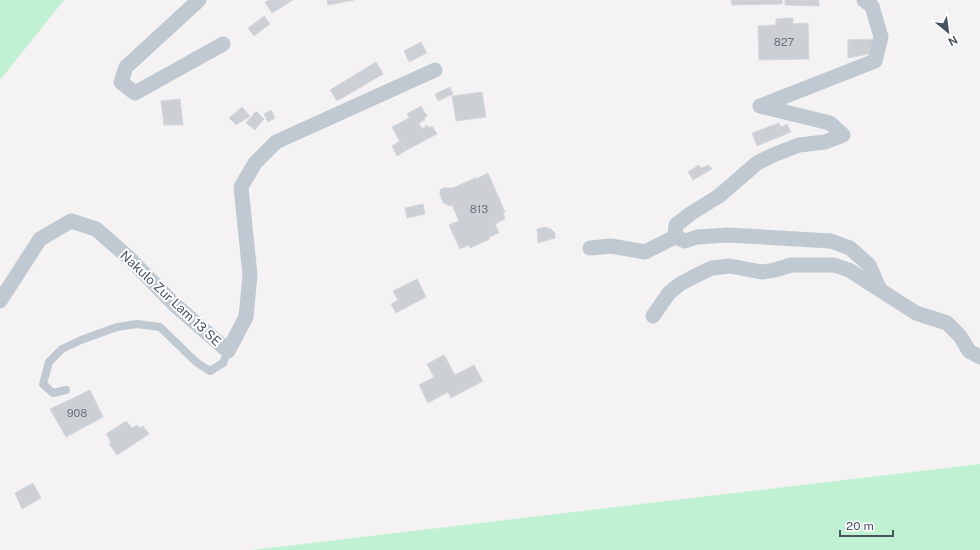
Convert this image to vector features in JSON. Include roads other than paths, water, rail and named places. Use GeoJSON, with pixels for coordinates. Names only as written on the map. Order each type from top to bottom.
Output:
{"type":"FeatureCollection","features":[{"type":"Feature","properties":{"kind":"street"},"geometry":{"type":"LineString","coordinates":[[199,0],[126,67],[121,82],[135,93],[223,44]]}},
{"type":"Feature","properties":{"kind":"street"},"geometry":{"type":"LineString","coordinates":[[675,237],[676,225],[690,214],[719,196],[757,163],[773,155],[800,145],[825,142],[843,135],[830,123],[760,106],[874,61],[881,37],[872,6],[864,0]]}},
{"type":"Feature","properties":{"kind":"street","name":"Nakulo Zur Lam 13 SE"},"geometry":{"type":"LineString","coordinates":[[0,301],[40,239],[71,220],[96,229],[128,257],[175,306],[228,351],[246,316],[250,274],[241,187],[255,163],[276,142],[435,70]]}},
{"type":"Feature","properties":{"kind":"street"},"geometry":{"type":"LineString","coordinates":[[590,248],[611,246],[645,252],[675,237],[685,241],[698,237],[728,235],[831,241],[850,248],[869,265],[880,290]]}},
{"type":"Feature","properties":{"kind":"street"},"geometry":{"type":"LineString","coordinates":[[653,316],[669,293],[680,284],[712,268],[730,266],[762,272],[791,265],[834,265],[849,270],[916,313],[947,323],[960,336],[969,351],[980,357]]}},
{"type":"Feature","properties":{"kind":"lane"},"geometry":{"type":"LineString","coordinates":[[66,390],[53,392],[44,384],[49,362],[62,349],[81,340],[117,327],[137,324],[160,327],[196,362],[210,371],[223,363],[228,351]]}}]}
